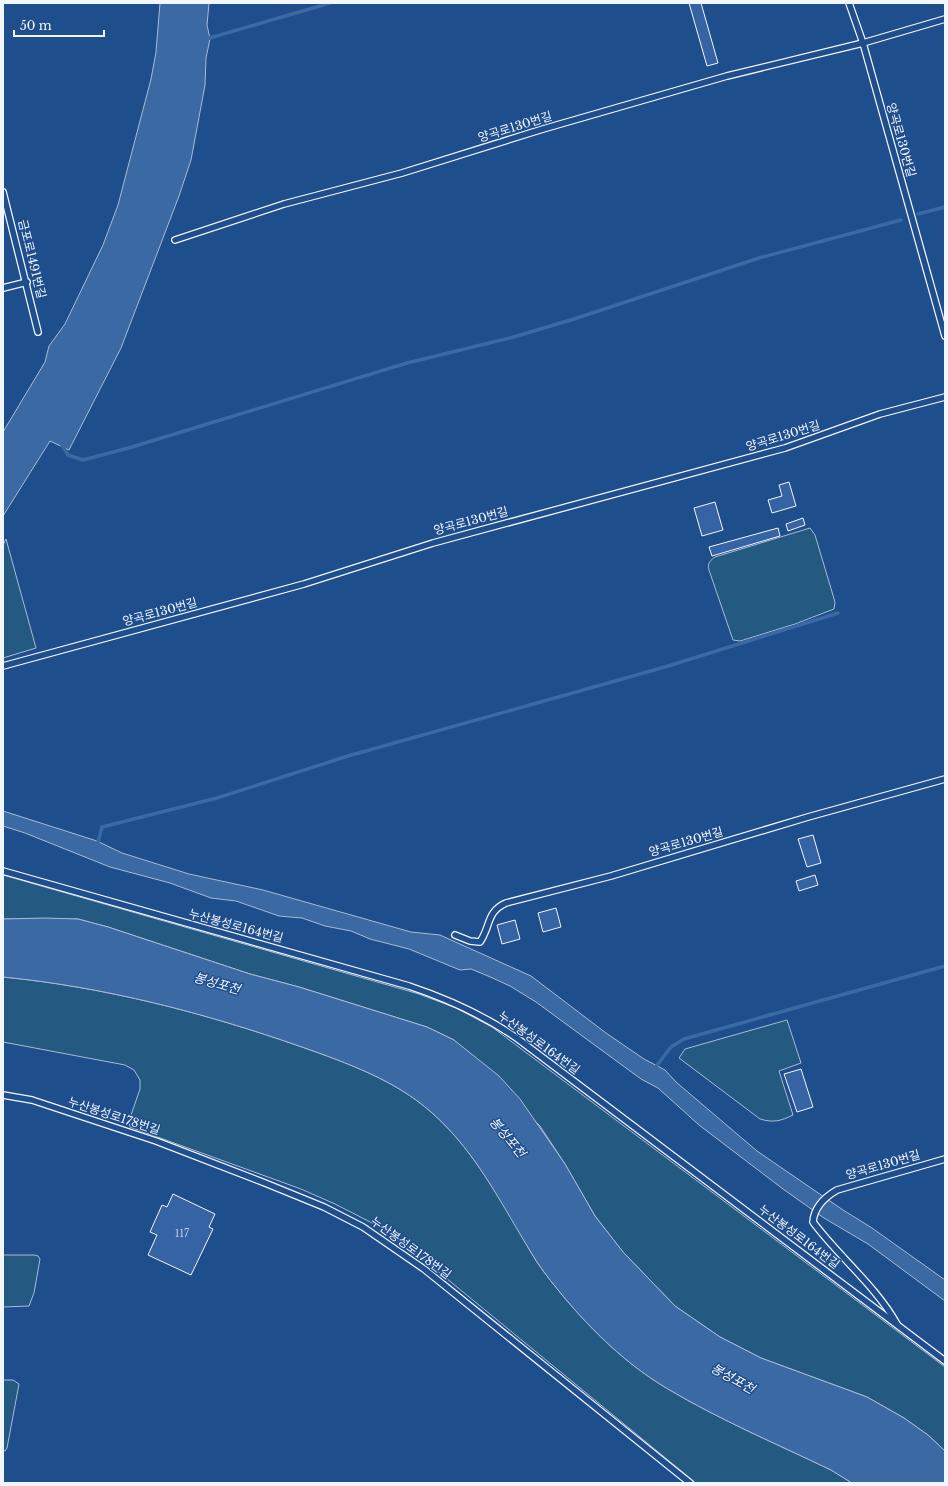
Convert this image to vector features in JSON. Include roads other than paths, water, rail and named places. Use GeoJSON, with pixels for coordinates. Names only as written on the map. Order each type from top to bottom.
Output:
{"type":"FeatureCollection","features":[{"type":"Feature","properties":{"kind":"lane","name":"양곡로130번길"},"geometry":{"type":"LineString","coordinates":[[849,3],[863,43],[945,336]]}},
{"type":"Feature","properties":{"kind":"lane","name":"양곡로130번길"},"geometry":{"type":"LineString","coordinates":[[175,240],[284,204],[402,173],[543,129],[775,63],[863,43],[945,19]]}},
{"type":"Feature","properties":{"kind":"lane","name":"금포로1491번길"},"geometry":{"type":"LineString","coordinates":[[3,192],[27,282],[38,332]]}},
{"type":"Feature","properties":{"kind":"lane"},"geometry":{"type":"LineString","coordinates":[[3,288],[27,282]]}},
{"type":"Feature","properties":{"kind":"lane","name":"양곡로130번길"},"geometry":{"type":"LineString","coordinates":[[3,666],[304,584],[433,543],[785,448],[880,414],[945,397]]}},
{"type":"Feature","properties":{"kind":"lane","name":"양곡로130번길"},"geometry":{"type":"LineString","coordinates":[[455,935],[480,942],[485,935],[490,916],[496,908],[506,903],[611,876],[808,817],[945,779]]}},
{"type":"Feature","properties":{"kind":"lane","name":"누산봉성로164번길"},"geometry":{"type":"LineString","coordinates":[[3,871],[402,984],[441,997],[468,1009],[502,1028],[518,1039],[945,1361]]}},
{"type":"Feature","properties":{"kind":"lane","name":"누산봉성로178번길"},"geometry":{"type":"LineString","coordinates":[[3,1095],[32,1100],[156,1141],[324,1207],[363,1227],[424,1269],[690,1483]]}},
{"type":"Feature","properties":{"kind":"lane","name":"양곡로130번길"},"geometry":{"type":"LineString","coordinates":[[898,1326],[876,1293],[822,1234],[813,1222],[814,1213],[828,1196],[848,1185],[945,1159]]}},
{"type":"Feature","properties":{"kind":"water"},"geometry":{"type":"Polygon","coordinates":[[[160,3],[209,3],[207,25],[210,39],[206,58],[205,85],[191,160],[179,196],[121,348],[69,450],[50,441],[3,516],[3,432],[45,362],[49,346],[65,324],[103,245],[118,205],[151,79],[156,52],[160,3]]]}},
{"type":"Feature","properties":{"kind":"water"},"geometry":{"type":"Polygon","coordinates":[[[3,811],[97,841],[122,853],[189,874],[263,890],[411,932],[440,935],[531,976],[606,1033],[644,1059],[665,1070],[676,1082],[757,1151],[872,1228],[945,1280],[945,1301],[868,1244],[824,1218],[783,1189],[699,1125],[658,1088],[641,1079],[536,1002],[510,986],[471,969],[460,970],[409,949],[370,939],[351,931],[325,926],[302,918],[279,916],[236,901],[211,898],[170,883],[110,867],[25,833],[3,826],[3,811]]]}},
{"type":"Feature","properties":{"kind":"water","name":"봉성포천"},"geometry":{"type":"Polygon","coordinates":[[[3,919],[78,919],[108,927],[250,974],[299,987],[427,1027],[454,1040],[499,1076],[520,1099],[565,1164],[595,1216],[623,1252],[675,1306],[720,1337],[761,1358],[867,1397],[904,1418],[928,1435],[945,1451],[945,1483],[852,1483],[831,1470],[708,1411],[650,1378],[617,1352],[601,1337],[557,1289],[535,1258],[480,1169],[458,1139],[431,1112],[402,1091],[386,1082],[336,1059],[229,1023],[154,1003],[79,987],[3,977],[3,919]]]}},
{"type":"Feature","properties":{"kind":"waterway"},"geometry":{"type":"LineString","coordinates":[[206,39],[330,3]]}},
{"type":"Feature","properties":{"kind":"waterway"},"geometry":{"type":"LineString","coordinates":[[918,214],[945,207]]}},
{"type":"Feature","properties":{"kind":"waterway"},"geometry":{"type":"LineString","coordinates":[[62,445],[68,455],[83,460],[132,447],[407,363],[510,338],[571,320],[759,258],[901,220]]}},
{"type":"Feature","properties":{"kind":"waterway"},"geometry":{"type":"LineString","coordinates":[[97,846],[102,827],[217,798],[348,756],[665,667],[838,613]]}},
{"type":"Feature","properties":{"kind":"waterway"},"geometry":{"type":"LineString","coordinates":[[655,1068],[671,1047],[684,1039],[945,966]]}}]}
